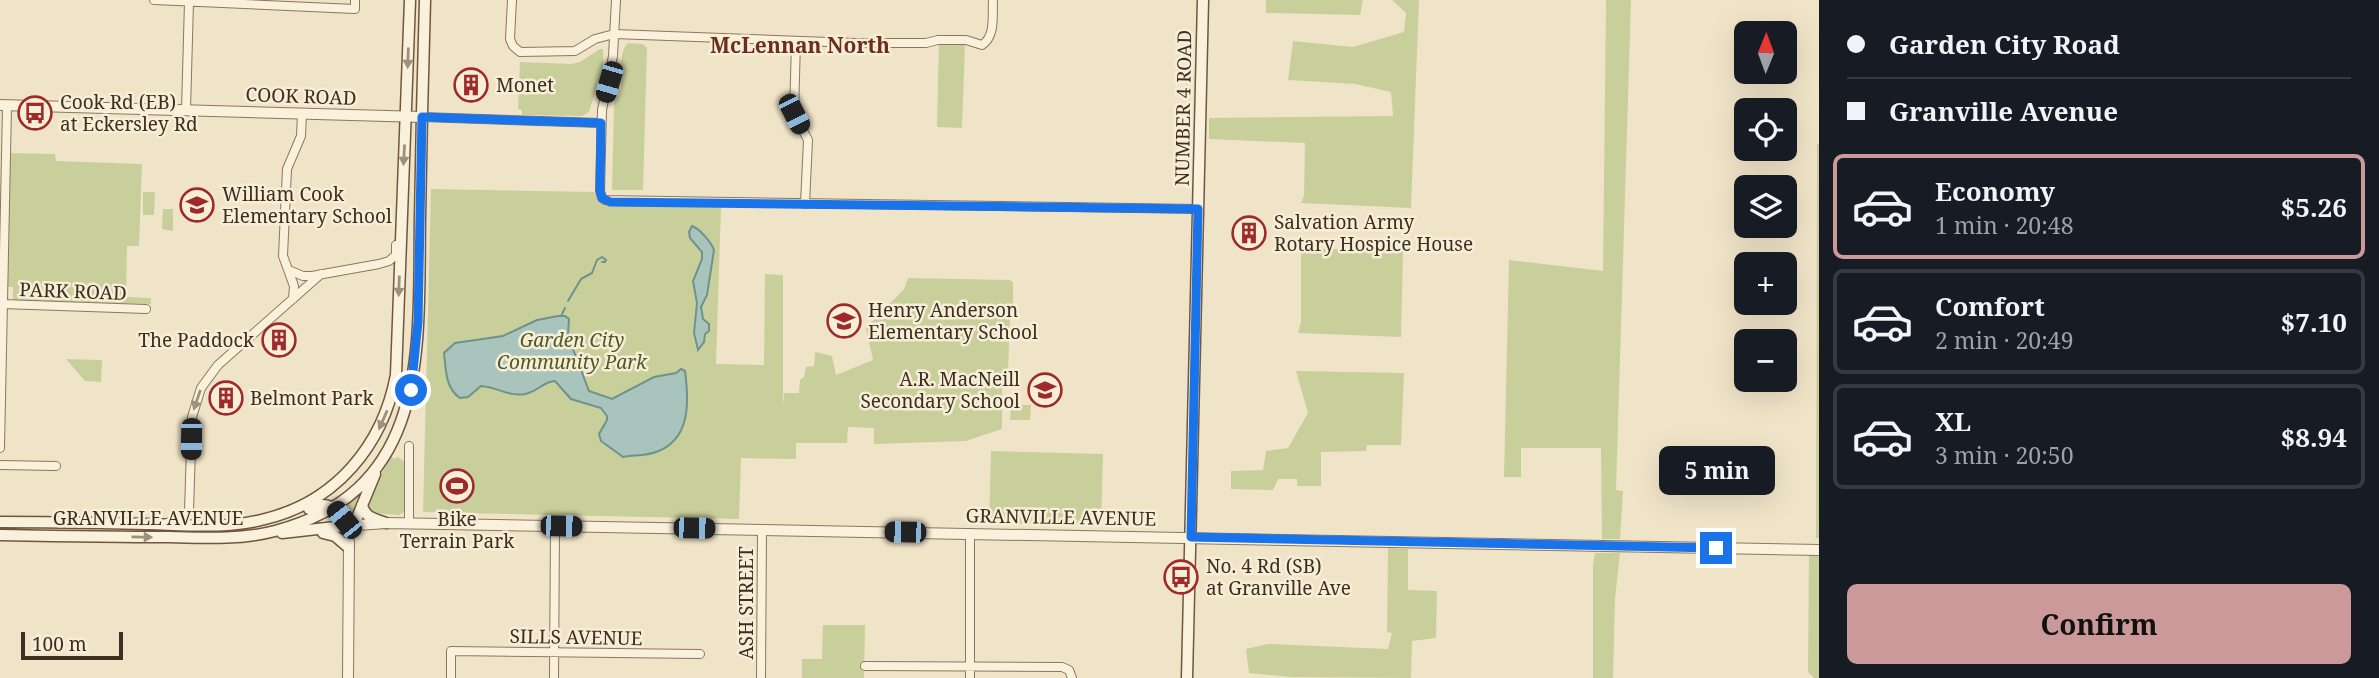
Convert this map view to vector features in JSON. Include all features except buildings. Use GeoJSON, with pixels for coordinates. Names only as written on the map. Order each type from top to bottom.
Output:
{"type":"FeatureCollection","features":[{"type":"Feature","properties":{"kind":"main road","name":"GRANVILLE AVENUE"},"geometry":{"type":"LineString","coordinates":[[0,522],[208,525],[264,520],[299,507],[331,489],[363,456],[383,421],[394,390],[398,353],[410,0]]}},
{"type":"Feature","properties":{"kind":"main road"},"geometry":{"type":"LineString","coordinates":[[264,520],[275,522],[317,504],[329,507],[357,489],[391,446],[405,414],[414,372],[418,322],[425,0]]}},
{"type":"Feature","properties":{"kind":"main road","name":"NUMBER 4 ROAD"},"geometry":{"type":"LineString","coordinates":[[1187,678],[1203,0]]}},
{"type":"Feature","properties":{"kind":"main road"},"geometry":{"type":"LineString","coordinates":[[349,528],[381,461]]}},
{"type":"Feature","properties":{"kind":"main road"},"geometry":{"type":"LineString","coordinates":[[331,489],[329,507],[337,522],[349,528]]}},
{"type":"Feature","properties":{"kind":"main road"},"geometry":{"type":"LineString","coordinates":[[362,505],[363,511],[369,517],[386,523]]}},
{"type":"Feature","properties":{"kind":"main road","name":"GRANVILLE AVENUE"},"geometry":{"type":"LineString","coordinates":[[0,535],[213,538],[272,532],[329,507]]}},
{"type":"Feature","properties":{"kind":"main road"},"geometry":{"type":"LineString","coordinates":[[272,532],[349,528]]}},
{"type":"Feature","properties":{"kind":"main road"},"geometry":{"type":"LineString","coordinates":[[317,531],[335,536],[348,547]]}},
{"type":"Feature","properties":{"kind":"street"},"geometry":{"type":"LineString","coordinates":[[154,0],[265,2],[355,9],[355,0]]}},
{"type":"Feature","properties":{"kind":"street"},"geometry":{"type":"LineString","coordinates":[[512,0],[510,39],[520,52],[575,51],[595,38],[614,34],[796,41],[926,43],[966,40],[982,44],[989,40],[991,33],[993,0]]}},
{"type":"Feature","properties":{"kind":"street"},"geometry":{"type":"LineString","coordinates":[[616,0],[611,74],[603,100],[601,123],[600,191],[602,198],[610,202],[1198,209]]}},
{"type":"Feature","properties":{"kind":"street"},"geometry":{"type":"LineString","coordinates":[[186,110],[188,2]]}},
{"type":"Feature","properties":{"kind":"street"},"geometry":{"type":"LineString","coordinates":[[796,41],[794,114],[808,140],[805,204]]}},
{"type":"Feature","properties":{"kind":"street"},"geometry":{"type":"LineString","coordinates":[[0,447],[4,105]]}},
{"type":"Feature","properties":{"kind":"street","name":"COOK ROAD"},"geometry":{"type":"LineString","coordinates":[[4,105],[601,123]]}},
{"type":"Feature","properties":{"kind":"street"},"geometry":{"type":"LineString","coordinates":[[293,299],[295,286],[283,256],[287,169],[301,136],[302,114]]}},
{"type":"Feature","properties":{"kind":"street"},"geometry":{"type":"LineString","coordinates":[[290,271],[303,275],[321,274],[379,264],[392,259],[396,255],[397,202],[402,194]]}},
{"type":"Feature","properties":{"kind":"street"},"geometry":{"type":"LineString","coordinates":[[164,524],[183,517],[189,511],[192,417],[201,388],[218,365],[321,274]]}},
{"type":"Feature","properties":{"kind":"street","name":"PARK ROAD"},"geometry":{"type":"LineString","coordinates":[[2,304],[146,309]]}},
{"type":"Feature","properties":{"kind":"street"},"geometry":{"type":"LineString","coordinates":[[409,446],[409,523]]}},
{"type":"Feature","properties":{"kind":"street"},"geometry":{"type":"LineString","coordinates":[[0,465],[56,466]]}},
{"type":"Feature","properties":{"kind":"street","name":"GRANVILLE AVENUE"},"geometry":{"type":"LineString","coordinates":[[349,528],[409,523],[1819,550]]}},
{"type":"Feature","properties":{"kind":"street"},"geometry":{"type":"LineString","coordinates":[[554,678],[555,526]]}},
{"type":"Feature","properties":{"kind":"street"},"geometry":{"type":"LineString","coordinates":[[348,678],[349,528]]}},
{"type":"Feature","properties":{"kind":"street","name":"ASH STREET"},"geometry":{"type":"LineString","coordinates":[[761,678],[762,529]]}},
{"type":"Feature","properties":{"kind":"street"},"geometry":{"type":"LineString","coordinates":[[970,533],[970,678]]}},
{"type":"Feature","properties":{"kind":"street","name":"SILLS AVENUE"},"geometry":{"type":"LineString","coordinates":[[451,678],[451,651],[700,654]]}},
{"type":"Feature","properties":{"kind":"street"},"geometry":{"type":"LineString","coordinates":[[864,666],[1062,667],[1070,674]]}},
{"type":"Feature","properties":{"kind":"green space"},"geometry":{"type":"Polygon","coordinates":[[[1266,0],[1363,0],[1360,15],[1266,13],[1266,0]]]}},
{"type":"Feature","properties":{"kind":"green space"},"geometry":{"type":"Polygon","coordinates":[[[1392,0],[1419,0],[1411,208],[1301,203],[1304,196],[1305,143],[1209,139],[1209,118],[1393,116],[1391,92],[1355,84],[1288,80],[1293,41],[1353,47],[1404,32],[1406,13],[1392,0]]]}},
{"type":"Feature","properties":{"kind":"green space"},"geometry":{"type":"Polygon","coordinates":[[[1606,0],[1631,0],[1616,490],[1623,491],[1620,539],[1602,539],[1601,448],[1521,448],[1521,477],[1504,477],[1509,260],[1603,271],[1606,0]]]}},
{"type":"Feature","properties":{"kind":"green space"},"geometry":{"type":"Polygon","coordinates":[[[628,43],[643,44],[647,48],[643,190],[612,190],[614,104],[620,90],[622,58],[628,43]]]}},
{"type":"Feature","properties":{"kind":"green space"},"geometry":{"type":"Polygon","coordinates":[[[939,43],[965,44],[962,128],[937,127],[939,43]]]}},
{"type":"Feature","properties":{"kind":"green space"},"geometry":{"type":"Polygon","coordinates":[[[603,49],[603,68],[589,112],[582,116],[522,115],[522,110],[518,109],[520,62],[571,64],[580,62],[603,49]]]}},
{"type":"Feature","properties":{"kind":"green space"},"geometry":{"type":"Polygon","coordinates":[[[1819,144],[1819,538],[1816,538],[1819,144]]]}},
{"type":"Feature","properties":{"kind":"green space"},"geometry":{"type":"Polygon","coordinates":[[[8,153],[55,154],[56,161],[142,164],[139,246],[127,246],[126,297],[151,298],[151,304],[13,300],[13,287],[7,287],[8,153]]]}},
{"type":"Feature","properties":{"kind":"green space","name":"Garden City Community Park"},"geometry":{"type":"Polygon","coordinates":[[[431,189],[594,192],[599,203],[604,205],[721,207],[716,364],[764,365],[765,274],[783,275],[783,407],[784,393],[799,393],[800,380],[804,377],[806,367],[814,366],[815,352],[832,356],[836,375],[873,360],[866,328],[904,289],[908,278],[1009,280],[1013,282],[1013,312],[1010,317],[1008,371],[1002,381],[1002,429],[966,441],[874,444],[874,428],[848,427],[847,443],[796,443],[796,459],[741,458],[739,519],[423,512],[431,189]]]}},
{"type":"Feature","properties":{"kind":"green space"},"geometry":{"type":"Polygon","coordinates":[[[143,192],[155,192],[154,215],[143,215],[143,192]]]}},
{"type":"Feature","properties":{"kind":"green space"},"geometry":{"type":"Polygon","coordinates":[[[163,209],[173,209],[173,231],[162,229],[163,209]]]}},
{"type":"Feature","properties":{"kind":"green space"},"geometry":{"type":"Polygon","coordinates":[[[1301,248],[1403,251],[1401,337],[1298,333],[1301,322],[1301,248]]]}},
{"type":"Feature","properties":{"kind":"green space"},"geometry":{"type":"Polygon","coordinates":[[[66,359],[102,360],[101,382],[85,381],[66,359]]]}},
{"type":"Feature","properties":{"kind":"green space"},"geometry":{"type":"Polygon","coordinates":[[[1296,371],[1404,373],[1401,445],[1367,445],[1366,451],[1321,452],[1321,486],[1297,486],[1297,479],[1278,479],[1273,490],[1231,489],[1231,471],[1263,470],[1266,451],[1288,448],[1308,413],[1296,371]]]}},
{"type":"Feature","properties":{"kind":"green space"},"geometry":{"type":"Polygon","coordinates":[[[1011,405],[1031,405],[1030,420],[1010,420],[1011,405]]]}},
{"type":"Feature","properties":{"kind":"green space"},"geometry":{"type":"Polygon","coordinates":[[[991,451],[1103,454],[1101,525],[989,523],[991,451]]]}},
{"type":"Feature","properties":{"kind":"green space"},"geometry":{"type":"Polygon","coordinates":[[[391,456],[405,462],[404,512],[399,515],[372,513],[367,501],[391,456]]]}},
{"type":"Feature","properties":{"kind":"green space"},"geometry":{"type":"Polygon","coordinates":[[[365,486],[351,521],[348,520],[338,508],[365,486]]]}},
{"type":"Feature","properties":{"kind":"green space"},"geometry":{"type":"Polygon","coordinates":[[[1388,548],[1408,549],[1408,590],[1437,591],[1436,638],[1412,641],[1411,678],[1291,677],[1249,673],[1246,649],[1268,644],[1388,649],[1392,633],[1387,632],[1388,548]]]}},
{"type":"Feature","properties":{"kind":"green space"},"geometry":{"type":"Polygon","coordinates":[[[1595,553],[1620,553],[1615,599],[1613,678],[1593,678],[1595,553]]]}},
{"type":"Feature","properties":{"kind":"green space"},"geometry":{"type":"Polygon","coordinates":[[[1809,555],[1819,555],[1819,678],[1814,678],[1808,672],[1809,555]]]}},
{"type":"Feature","properties":{"kind":"green space"},"geometry":{"type":"Polygon","coordinates":[[[823,625],[865,625],[864,678],[802,678],[802,659],[822,659],[823,625]]]}},
{"type":"Feature","properties":{"kind":"water"},"geometry":{"type":"Polygon","coordinates":[[[692,226],[705,236],[714,250],[707,295],[701,307],[703,319],[709,324],[709,331],[698,350],[694,333],[697,303],[693,281],[702,252],[690,238],[692,226]]]}},
{"type":"Feature","properties":{"kind":"water"},"geometry":{"type":"Polygon","coordinates":[[[558,316],[569,319],[568,336],[589,391],[612,399],[654,377],[676,373],[681,369],[685,371],[687,407],[682,429],[676,438],[652,453],[623,457],[601,441],[599,434],[607,416],[601,408],[571,399],[555,381],[519,395],[481,386],[468,397],[460,398],[451,389],[444,353],[455,343],[503,336],[537,320],[558,316]]]}},
{"type":"Feature","properties":{"kind":"waterway"},"geometry":{"type":"LineString","coordinates":[[568,301],[581,279],[592,273],[597,260],[602,257],[606,260],[602,262]]}},
{"type":"Feature","properties":{"kind":"waterway"},"geometry":{"type":"LineString","coordinates":[[561,316],[565,308]]}},
{"type":"Feature","properties":{"kind":"place","name":"Monet"},"geometry":{"type":"Point","coordinates":[471,85]}},
{"type":"Feature","properties":{"kind":"place","name":"Cook Rd (EB) at Eckersley Rd"},"geometry":{"type":"Point","coordinates":[35,113]}},
{"type":"Feature","properties":{"kind":"place","name":"William Cook Elementary School"},"geometry":{"type":"Point","coordinates":[197,205]}},
{"type":"Feature","properties":{"kind":"place","name":"Salvation Army Rotary Hospice House"},"geometry":{"type":"Point","coordinates":[1249,233]}},
{"type":"Feature","properties":{"kind":"place","name":"Henry Anderson Elementary School"},"geometry":{"type":"Point","coordinates":[844,321]}},
{"type":"Feature","properties":{"kind":"place","name":"The Paddock"},"geometry":{"type":"Point","coordinates":[279,340]}},
{"type":"Feature","properties":{"kind":"place","name":"A.R. MacNeill Secondary School"},"geometry":{"type":"Point","coordinates":[1045,390]}},
{"type":"Feature","properties":{"kind":"place","name":"Belmont Park"},"geometry":{"type":"Point","coordinates":[226,398]}},
{"type":"Feature","properties":{"kind":"place","name":"Bike Terrain Park"},"geometry":{"type":"Point","coordinates":[457,486]}},
{"type":"Feature","properties":{"kind":"place","name":"No. 4 Rd (SB) at Granville Ave"},"geometry":{"type":"Point","coordinates":[1181,577]}},
{"type":"Feature","properties":{"kind":"district","name":"McLennan North"},"geometry":{"type":"Point","coordinates":[800,45]}},
{"type":"Feature","properties":{"kind":"route"},"geometry":{"type":"LineString","coordinates":[[411,390],[418,322],[422,117],[601,123],[600,191],[602,198],[610,202],[1198,209],[1191,537],[1716,548]]}}]}
